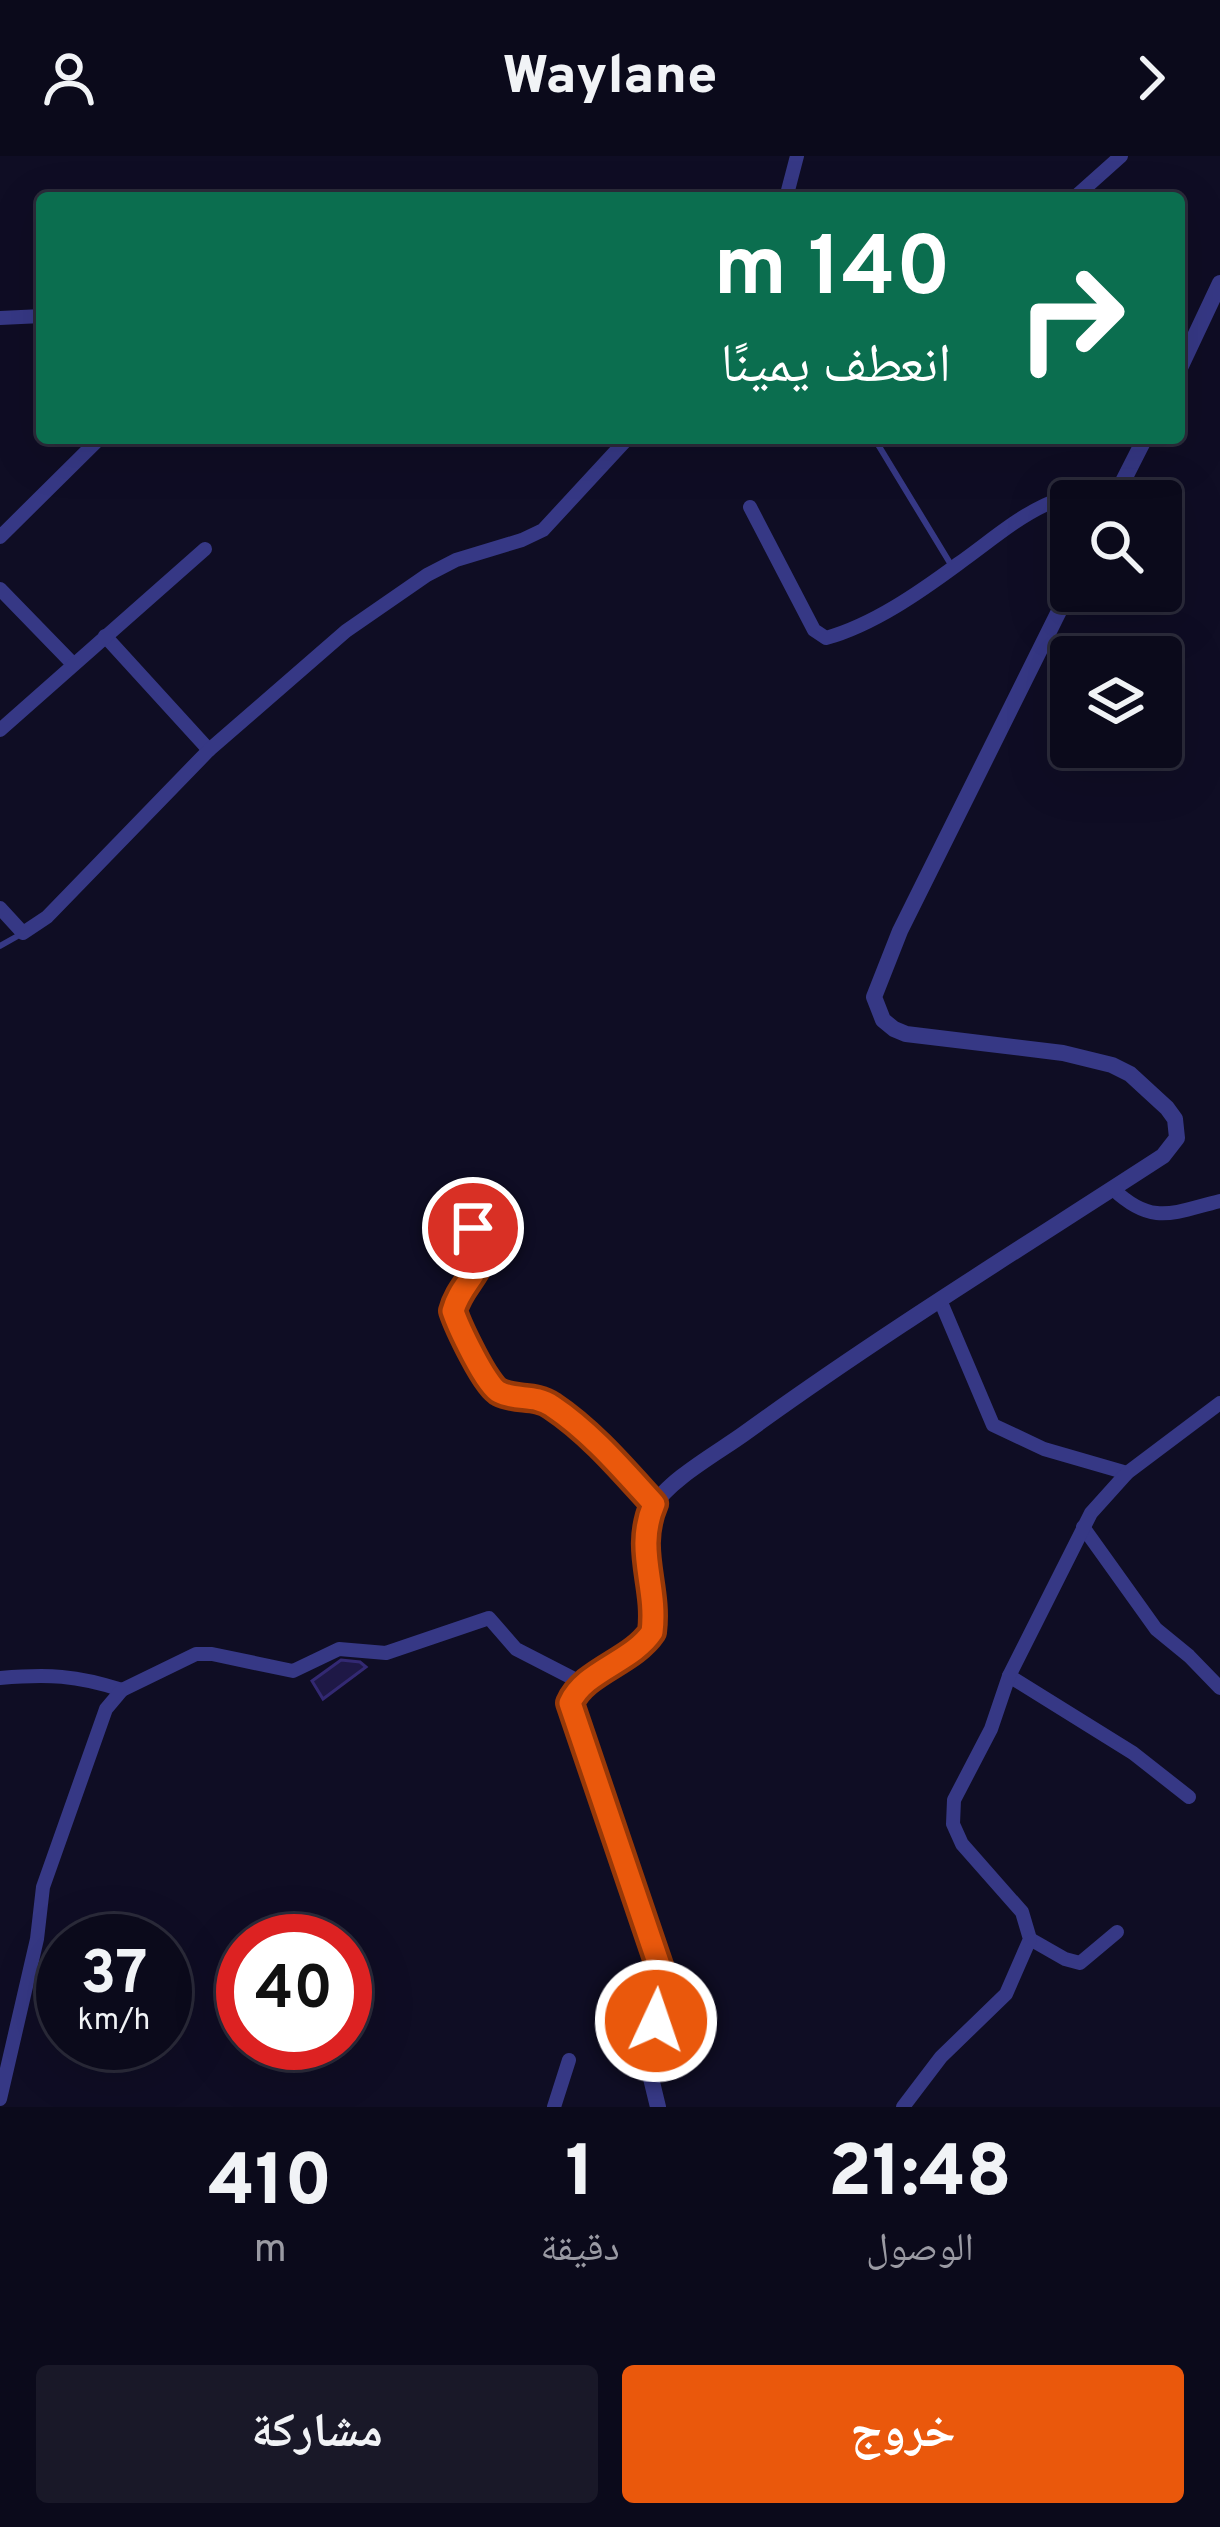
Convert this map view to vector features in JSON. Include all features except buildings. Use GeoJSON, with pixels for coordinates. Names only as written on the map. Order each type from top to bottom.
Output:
{"type":"FeatureCollection","features":[{"type":"Feature","properties":{"kind":"street"},"geometry":{"type":"LineString","coordinates":[[788,192],[797,156]]}},
{"type":"Feature","properties":{"kind":"street"},"geometry":{"type":"LineString","coordinates":[[1081,192],[1121,156]]}},
{"type":"Feature","properties":{"kind":"street"},"geometry":{"type":"LineString","coordinates":[[1185,357],[1220,283]]}},
{"type":"Feature","properties":{"kind":"street"},"geometry":{"type":"LineString","coordinates":[[0,318],[36,316]]}},
{"type":"Feature","properties":{"kind":"street"},"geometry":{"type":"LineString","coordinates":[[0,537],[94,444]]}},
{"type":"Feature","properties":{"kind":"street"},"geometry":{"type":"LineString","coordinates":[[0,908],[23,933],[47,917],[208,750],[346,632],[427,575],[543,530],[622,444]]}},
{"type":"Feature","properties":{"kind":"street"},"geometry":{"type":"LineString","coordinates":[[1124,480],[1142,444]]}},
{"type":"Feature","properties":{"kind":"street"},"geometry":{"type":"LineString","coordinates":[[750,507],[818,636],[841,634],[953,568],[1050,502]]}},
{"type":"Feature","properties":{"kind":"street"},"geometry":{"type":"LineString","coordinates":[[0,730],[205,549]]}},
{"type":"Feature","properties":{"kind":"street"},"geometry":{"type":"LineString","coordinates":[[0,589],[71,663]]}},
{"type":"Feature","properties":{"kind":"street"},"geometry":{"type":"LineString","coordinates":[[658,2107],[649,2070],[663,1980],[571,1710],[572,1696],[626,1658],[652,1632],[644,1531],[654,1504],[773,1413],[1163,1156],[1177,1138],[1175,1119],[1167,1108],[1130,1074],[1063,1053],[906,1034],[883,1020],[874,997],[900,932],[1059,612]]}},
{"type":"Feature","properties":{"kind":"street"},"geometry":{"type":"LineString","coordinates":[[105,636],[208,750]]}},
{"type":"Feature","properties":{"kind":"street"},"geometry":{"type":"LineString","coordinates":[[1113,1189],[1131,1206],[1150,1214],[1220,1201]]}},
{"type":"Feature","properties":{"kind":"street"},"geometry":{"type":"LineString","coordinates":[[473,1228],[483,1240],[482,1262],[453,1311],[490,1385],[502,1394],[551,1405],[623,1469],[654,1504]]}},
{"type":"Feature","properties":{"kind":"street"},"geometry":{"type":"LineString","coordinates":[[940,1300],[993,1425],[1044,1449],[1127,1473]]}},
{"type":"Feature","properties":{"kind":"street"},"geometry":{"type":"LineString","coordinates":[[903,2107],[941,2056],[1006,1994],[1030,1939],[1022,1912],[980,1867],[953,1824],[954,1800],[991,1730],[1009,1676],[1083,1527],[1127,1473],[1220,1403]]}},
{"type":"Feature","properties":{"kind":"street"},"geometry":{"type":"LineString","coordinates":[[1083,1527],[1156,1629],[1220,1688]]}},
{"type":"Feature","properties":{"kind":"street"},"geometry":{"type":"LineString","coordinates":[[0,2099],[53,1853],[106,1709],[122,1690],[196,1654],[293,1671],[340,1649],[386,1653],[489,1618],[516,1649],[586,1684]]}},
{"type":"Feature","properties":{"kind":"street"},"geometry":{"type":"LineString","coordinates":[[0,1678],[40,1673],[79,1677],[122,1690]]}},
{"type":"Feature","properties":{"kind":"street"},"geometry":{"type":"LineString","coordinates":[[1009,1676],[1133,1753],[1190,1797]]}},
{"type":"Feature","properties":{"kind":"street"},"geometry":{"type":"LineString","coordinates":[[1030,1939],[1080,1963],[1117,1932]]}},
{"type":"Feature","properties":{"kind":"street"},"geometry":{"type":"LineString","coordinates":[[554,2107],[569,2060]]}},
{"type":"Feature","properties":{"kind":"lane"},"geometry":{"type":"LineString","coordinates":[[878,444],[953,568]]}},
{"type":"Feature","properties":{"kind":"lane"},"geometry":{"type":"LineString","coordinates":[[0,946],[23,933]]}},
{"type":"Feature","properties":{"kind":"route"},"geometry":{"type":"LineString","coordinates":[[473,1228],[483,1240],[482,1262],[454,1302],[453,1311],[490,1385],[502,1394],[551,1405],[623,1469],[654,1504],[644,1531],[652,1632],[626,1658],[579,1689],[570,1703],[662,1974],[656,2021]]}}]}
